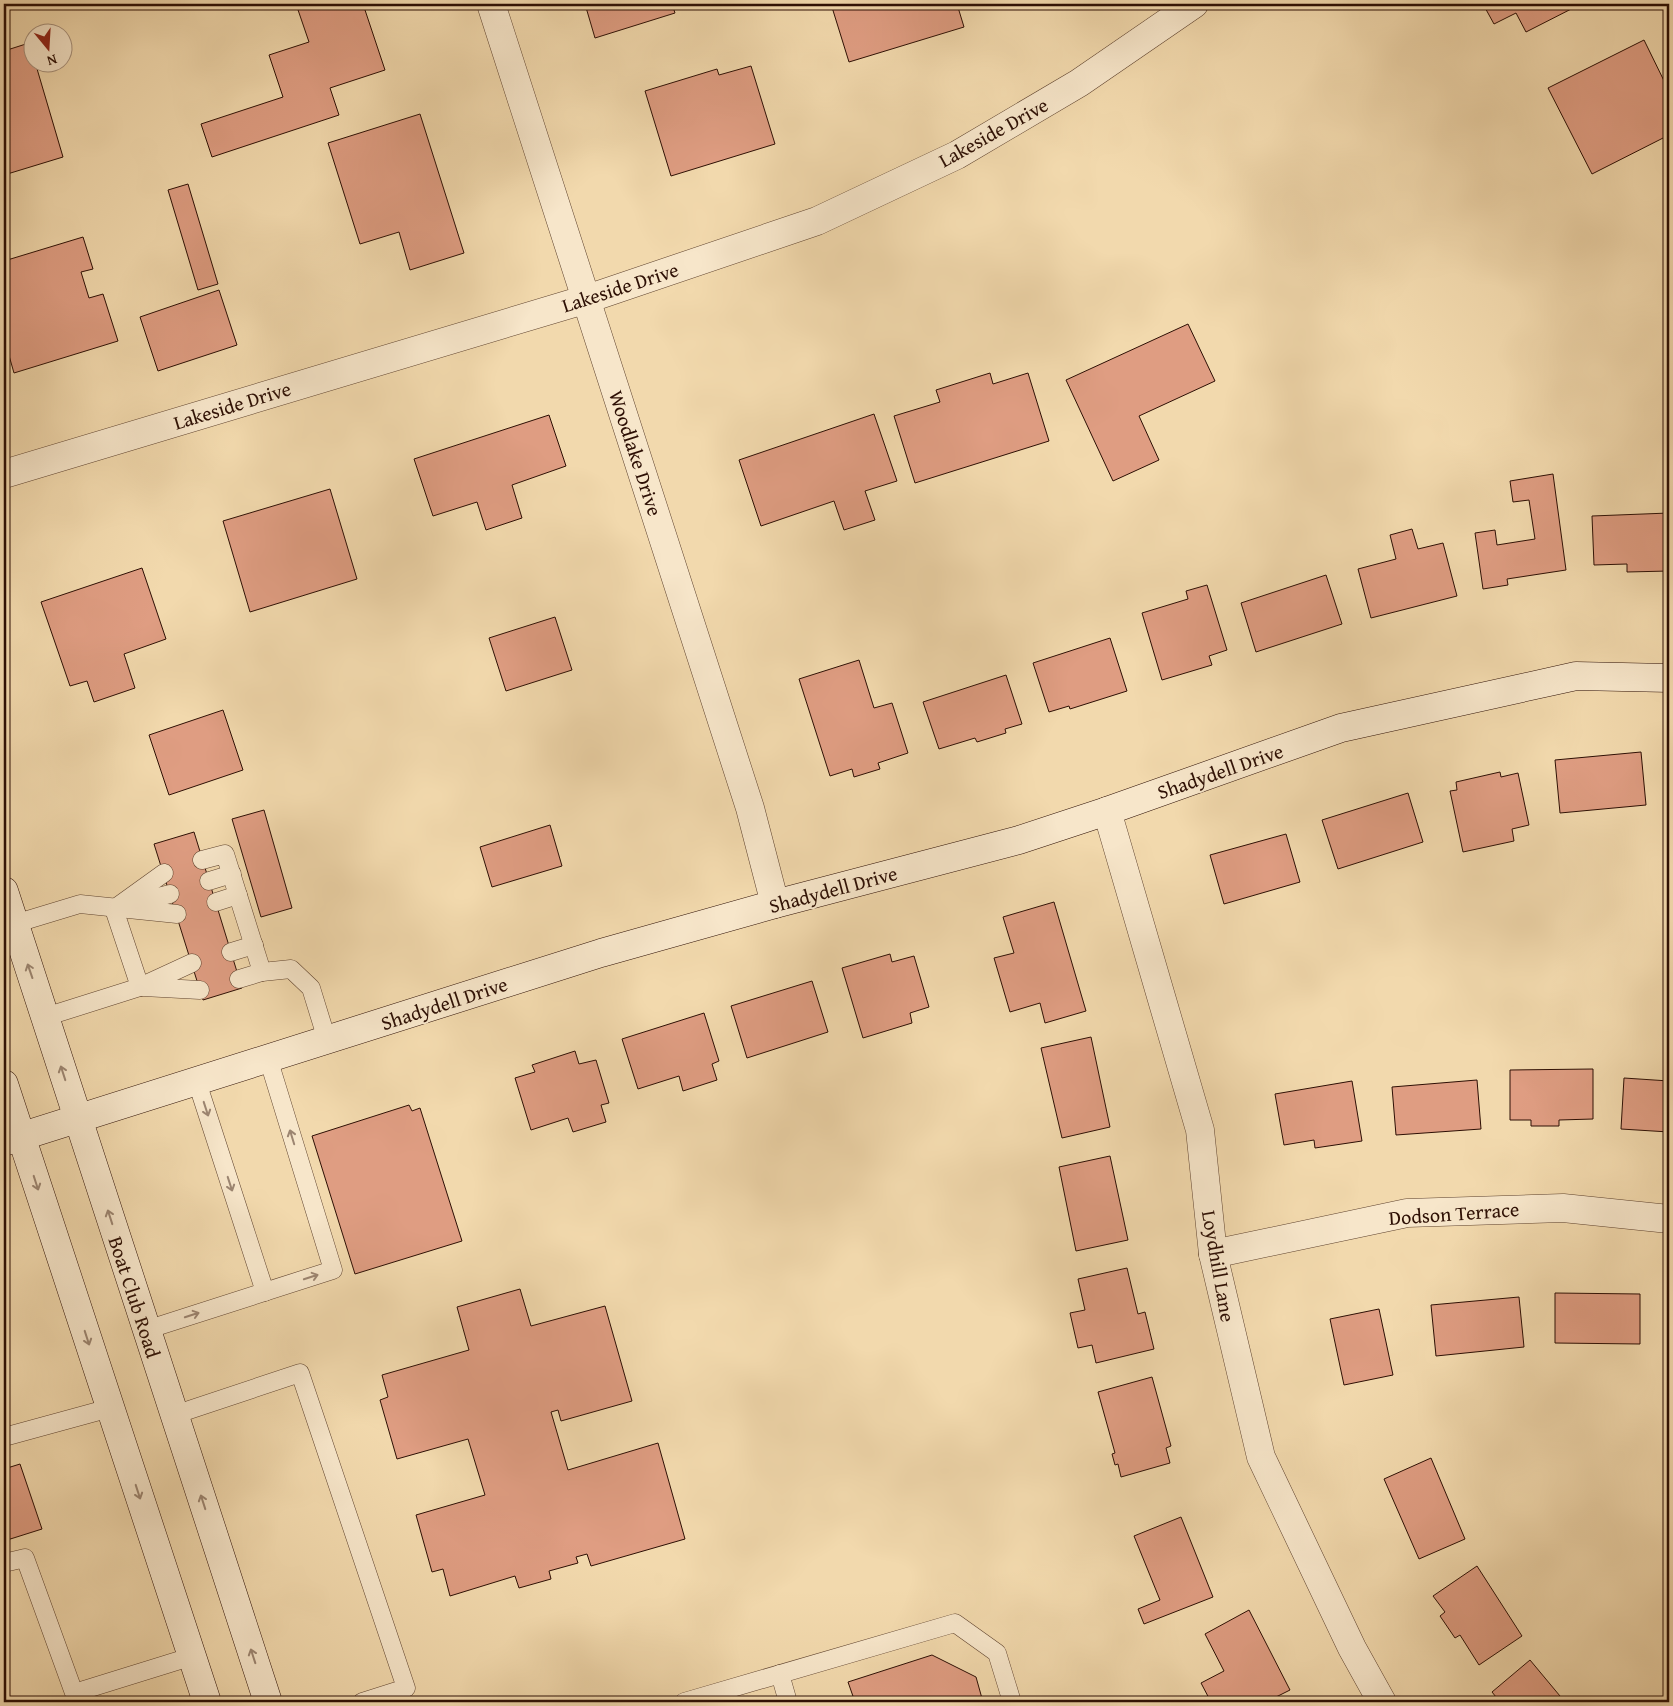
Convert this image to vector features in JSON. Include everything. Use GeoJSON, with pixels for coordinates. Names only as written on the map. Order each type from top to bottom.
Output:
{"type":"FeatureCollection","features":[{"type":"Feature","properties":{"kind":"street","name":"Woodlake Drive"},"geometry":{"type":"LineString","coordinates":[[491,4],[750,808],[775,904]]}},
{"type":"Feature","properties":{"kind":"street","name":"Lakeside Drive"},"geometry":{"type":"LineString","coordinates":[[4,474],[587,299],[817,221],[957,154],[1079,83],[1194,4]]}},
{"type":"Feature","properties":{"kind":"street","name":"Shadydell Drive"},"geometry":{"type":"LineString","coordinates":[[12,1140],[601,953],[775,904],[1019,840],[1107,811],[1341,728],[1576,676],[1669,678]]}},
{"type":"Feature","properties":{"kind":"street","name":"Loydhill Lane"},"geometry":{"type":"LineString","coordinates":[[1107,811],[1200,1130],[1213,1254],[1261,1457],[1352,1648],[1382,1702]]}},
{"type":"Feature","properties":{"kind":"street","name":"Boat Club Road"},"geometry":{"type":"LineString","coordinates":[[4,892],[268,1702]]}},
{"type":"Feature","properties":{"kind":"street"},"geometry":{"type":"LineString","coordinates":[[4,1084],[12,1140],[110,1408],[206,1702]]}},
{"type":"Feature","properties":{"kind":"street","name":"Dodson Terrace"},"geometry":{"type":"LineString","coordinates":[[1213,1254],[1407,1212],[1562,1208],[1669,1219]]}},
{"type":"Feature","properties":{"kind":"lane"},"geometry":{"type":"LineString","coordinates":[[202,860],[225,854],[262,972]]}},
{"type":"Feature","properties":{"kind":"lane"},"geometry":{"type":"LineString","coordinates":[[114,909],[164,873]]}},
{"type":"Feature","properties":{"kind":"lane"},"geometry":{"type":"LineString","coordinates":[[209,881],[232,874]]}},
{"type":"Feature","properties":{"kind":"lane"},"geometry":{"type":"LineString","coordinates":[[114,909],[170,894]]}},
{"type":"Feature","properties":{"kind":"lane"},"geometry":{"type":"LineString","coordinates":[[216,902],[238,895]]}},
{"type":"Feature","properties":{"kind":"lane"},"geometry":{"type":"LineString","coordinates":[[14,924],[80,904],[177,914]]}},
{"type":"Feature","properties":{"kind":"lane"},"geometry":{"type":"LineString","coordinates":[[114,909],[140,987]]}},
{"type":"Feature","properties":{"kind":"lane"},"geometry":{"type":"LineString","coordinates":[[231,952],[254,945]]}},
{"type":"Feature","properties":{"kind":"lane"},"geometry":{"type":"LineString","coordinates":[[45,1017],[140,987],[192,964]]}},
{"type":"Feature","properties":{"kind":"lane"},"geometry":{"type":"LineString","coordinates":[[239,979],[262,972],[291,969],[311,988],[327,1040]]}},
{"type":"Feature","properties":{"kind":"lane"},"geometry":{"type":"LineString","coordinates":[[140,987],[200,990]]}},
{"type":"Feature","properties":{"kind":"lane"},"geometry":{"type":"LineString","coordinates":[[146,1330],[333,1270],[268,1058]]}},
{"type":"Feature","properties":{"kind":"lane"},"geometry":{"type":"LineString","coordinates":[[197,1082],[265,1292]]}},
{"type":"Feature","properties":{"kind":"lane"},"geometry":{"type":"LineString","coordinates":[[174,1415],[300,1373],[406,1688],[362,1702]]}},
{"type":"Feature","properties":{"kind":"lane"},"geometry":{"type":"LineString","coordinates":[[4,1437],[110,1408]]}},
{"type":"Feature","properties":{"kind":"lane"},"geometry":{"type":"LineString","coordinates":[[4,1563],[25,1558],[72,1698],[190,1657]]}},
{"type":"Feature","properties":{"kind":"lane"},"geometry":{"type":"LineString","coordinates":[[684,1702],[955,1623],[996,1653],[1012,1702]]}},
{"type":"Feature","properties":{"kind":"lane"},"geometry":{"type":"LineString","coordinates":[[780,1674],[788,1702]]}},
{"type":"Feature","properties":{"kind":"building"},"geometry":{"type":"Polygon","coordinates":[[[296,4],[363,4],[385,70],[330,88],[339,115],[212,157],[201,124],[283,97],[269,55],[309,42],[296,4]]]}},
{"type":"Feature","properties":{"kind":"building"},"geometry":{"type":"Polygon","coordinates":[[[585,4],[672,4],[675,13],[595,38],[585,4]]]}},
{"type":"Feature","properties":{"kind":"building"},"geometry":{"type":"Polygon","coordinates":[[[831,4],[957,4],[964,27],[849,62],[831,4]]]}},
{"type":"Feature","properties":{"kind":"building"},"geometry":{"type":"Polygon","coordinates":[[[1483,4],[1581,4],[1526,32],[1516,13],[1494,24],[1483,4]]]}},
{"type":"Feature","properties":{"kind":"building"},"geometry":{"type":"Polygon","coordinates":[[[1644,40],[1669,91],[1669,135],[1592,174],[1548,88],[1644,40]]]}},
{"type":"Feature","properties":{"kind":"building"},"geometry":{"type":"Polygon","coordinates":[[[22,45],[22,72],[38,72],[63,157],[4,175],[4,51],[22,45]]]}},
{"type":"Feature","properties":{"kind":"building"},"geometry":{"type":"Polygon","coordinates":[[[751,66],[775,144],[671,176],[645,91],[717,69],[719,75],[751,66]]]}},
{"type":"Feature","properties":{"kind":"building"},"geometry":{"type":"Polygon","coordinates":[[[420,114],[464,253],[410,270],[399,232],[360,244],[328,143],[420,114]]]}},
{"type":"Feature","properties":{"kind":"building"},"geometry":{"type":"Polygon","coordinates":[[[188,184],[218,284],[198,290],[168,190],[188,184]]]}},
{"type":"Feature","properties":{"kind":"building"},"geometry":{"type":"Polygon","coordinates":[[[83,237],[93,269],[81,272],[89,298],[103,294],[118,341],[14,373],[4,338],[4,261],[83,237]]]}},
{"type":"Feature","properties":{"kind":"building"},"geometry":{"type":"Polygon","coordinates":[[[219,290],[237,345],[158,371],[140,317],[219,290]]]}},
{"type":"Feature","properties":{"kind":"building"},"geometry":{"type":"Polygon","coordinates":[[[1188,324],[1215,381],[1139,416],[1159,460],[1113,481],[1066,380],[1188,324]]]}},
{"type":"Feature","properties":{"kind":"building"},"geometry":{"type":"Polygon","coordinates":[[[990,373],[993,384],[1028,373],[1049,441],[915,483],[894,416],[940,402],[936,390],[990,373]]]}},
{"type":"Feature","properties":{"kind":"building"},"geometry":{"type":"Polygon","coordinates":[[[874,414],[897,481],[865,491],[875,520],[844,530],[834,501],[761,526],[739,460],[874,414]]]}},
{"type":"Feature","properties":{"kind":"building"},"geometry":{"type":"Polygon","coordinates":[[[549,415],[566,466],[512,485],[522,518],[486,530],[477,502],[433,516],[414,459],[549,415]]]}},
{"type":"Feature","properties":{"kind":"building"},"geometry":{"type":"Polygon","coordinates":[[[1553,474],[1566,570],[1507,579],[1508,585],[1483,589],[1475,533],[1495,530],[1497,545],[1535,539],[1529,500],[1513,502],[1510,481],[1553,474]]]}},
{"type":"Feature","properties":{"kind":"building"},"geometry":{"type":"Polygon","coordinates":[[[330,489],[357,579],[250,612],[223,521],[330,489]]]}},
{"type":"Feature","properties":{"kind":"building"},"geometry":{"type":"Polygon","coordinates":[[[1669,513],[1669,571],[1627,572],[1627,564],[1594,565],[1592,516],[1669,513]]]}},
{"type":"Feature","properties":{"kind":"building"},"geometry":{"type":"Polygon","coordinates":[[[1412,529],[1418,549],[1443,543],[1457,596],[1371,618],[1358,569],[1396,559],[1390,535],[1412,529]]]}},
{"type":"Feature","properties":{"kind":"building"},"geometry":{"type":"Polygon","coordinates":[[[142,568],[166,639],[124,654],[135,688],[94,702],[87,681],[70,686],[41,602],[142,568]]]}},
{"type":"Feature","properties":{"kind":"building"},"geometry":{"type":"Polygon","coordinates":[[[1326,575],[1342,624],[1256,652],[1241,603],[1326,575]]]}},
{"type":"Feature","properties":{"kind":"building"},"geometry":{"type":"Polygon","coordinates":[[[1207,585],[1227,650],[1209,656],[1212,665],[1162,680],[1142,613],[1188,599],[1186,591],[1207,585]]]}},
{"type":"Feature","properties":{"kind":"building"},"geometry":{"type":"Polygon","coordinates":[[[555,617],[572,670],[506,691],[489,638],[555,617]]]}},
{"type":"Feature","properties":{"kind":"building"},"geometry":{"type":"Polygon","coordinates":[[[1110,638],[1127,691],[1070,709],[1069,706],[1049,712],[1033,663],[1110,638]]]}},
{"type":"Feature","properties":{"kind":"building"},"geometry":{"type":"Polygon","coordinates":[[[859,660],[874,708],[892,703],[908,753],[878,763],[880,769],[854,777],[852,769],[830,776],[799,679],[859,660]]]}},
{"type":"Feature","properties":{"kind":"building"},"geometry":{"type":"Polygon","coordinates":[[[1006,675],[1022,724],[1005,729],[1006,733],[977,742],[975,738],[939,749],[923,702],[1006,675]]]}},
{"type":"Feature","properties":{"kind":"building"},"geometry":{"type":"Polygon","coordinates":[[[223,710],[243,770],[169,795],[149,735],[223,710]]]}},
{"type":"Feature","properties":{"kind":"building"},"geometry":{"type":"Polygon","coordinates":[[[1641,752],[1646,805],[1560,813],[1555,760],[1641,752]]]}},
{"type":"Feature","properties":{"kind":"building"},"geometry":{"type":"Polygon","coordinates":[[[1500,772],[1501,777],[1518,773],[1529,825],[1512,829],[1514,841],[1463,852],[1450,791],[1457,790],[1456,782],[1500,772]]]}},
{"type":"Feature","properties":{"kind":"building"},"geometry":{"type":"Polygon","coordinates":[[[1408,793],[1423,842],[1338,869],[1322,820],[1408,793]]]}},
{"type":"Feature","properties":{"kind":"building"},"geometry":{"type":"Polygon","coordinates":[[[264,810],[292,908],[261,917],[232,819],[264,810]]]}},
{"type":"Feature","properties":{"kind":"building"},"geometry":{"type":"Polygon","coordinates":[[[550,825],[562,866],[492,887],[480,847],[550,825]]]}},
{"type":"Feature","properties":{"kind":"building"},"geometry":{"type":"Polygon","coordinates":[[[194,832],[242,988],[203,1000],[154,844],[194,832]]]}},
{"type":"Feature","properties":{"kind":"building"},"geometry":{"type":"Polygon","coordinates":[[[1286,834],[1300,882],[1224,904],[1210,855],[1286,834]]]}},
{"type":"Feature","properties":{"kind":"building"},"geometry":{"type":"Polygon","coordinates":[[[1054,902],[1086,1011],[1045,1023],[1040,1003],[1010,1012],[994,958],[1014,953],[1003,917],[1054,902]]]}},
{"type":"Feature","properties":{"kind":"building"},"geometry":{"type":"Polygon","coordinates":[[[890,954],[892,962],[914,956],[929,1007],[910,1013],[912,1023],[863,1038],[842,968],[890,954]]]}},
{"type":"Feature","properties":{"kind":"building"},"geometry":{"type":"Polygon","coordinates":[[[812,981],[828,1032],[747,1058],[731,1006],[812,981]]]}},
{"type":"Feature","properties":{"kind":"building"},"geometry":{"type":"Polygon","coordinates":[[[704,1013],[719,1061],[712,1064],[717,1080],[683,1091],[679,1076],[638,1089],[622,1039],[704,1013]]]}},
{"type":"Feature","properties":{"kind":"building"},"geometry":{"type":"Polygon","coordinates":[[[1091,1037],[1110,1127],[1062,1138],[1041,1048],[1091,1037]]]}},
{"type":"Feature","properties":{"kind":"building"},"geometry":{"type":"Polygon","coordinates":[[[575,1051],[579,1064],[596,1060],[609,1103],[601,1105],[606,1122],[573,1132],[568,1118],[531,1130],[515,1078],[535,1072],[532,1065],[575,1051]]]}},
{"type":"Feature","properties":{"kind":"building"},"geometry":{"type":"Polygon","coordinates":[[[1593,1069],[1593,1119],[1559,1120],[1559,1126],[1531,1126],[1531,1120],[1510,1120],[1510,1070],[1593,1069]]]}},
{"type":"Feature","properties":{"kind":"building"},"geometry":{"type":"Polygon","coordinates":[[[1624,1078],[1669,1081],[1669,1132],[1621,1129],[1624,1078]]]}},
{"type":"Feature","properties":{"kind":"building"},"geometry":{"type":"Polygon","coordinates":[[[1477,1080],[1481,1129],[1396,1135],[1392,1087],[1477,1080]]]}},
{"type":"Feature","properties":{"kind":"building"},"geometry":{"type":"Polygon","coordinates":[[[1352,1081],[1362,1141],[1315,1148],[1314,1140],[1284,1145],[1275,1094],[1352,1081]]]}},
{"type":"Feature","properties":{"kind":"building"},"geometry":{"type":"Polygon","coordinates":[[[409,1105],[412,1111],[420,1108],[462,1241],[355,1274],[312,1136],[409,1105]]]}},
{"type":"Feature","properties":{"kind":"building"},"geometry":{"type":"Polygon","coordinates":[[[1110,1156],[1128,1240],[1076,1251],[1059,1167],[1110,1156]]]}},
{"type":"Feature","properties":{"kind":"building"},"geometry":{"type":"Polygon","coordinates":[[[1127,1268],[1138,1314],[1145,1312],[1154,1349],[1096,1363],[1092,1345],[1078,1348],[1070,1313],[1085,1310],[1078,1279],[1127,1268]]]}},
{"type":"Feature","properties":{"kind":"building"},"geometry":{"type":"Polygon","coordinates":[[[520,1289],[531,1326],[605,1306],[632,1401],[561,1421],[558,1410],[551,1412],[568,1470],[658,1443],[685,1539],[591,1566],[587,1554],[576,1557],[578,1563],[549,1571],[551,1579],[519,1588],[515,1576],[450,1596],[443,1569],[432,1572],[416,1515],[485,1495],[468,1439],[397,1459],[380,1400],[388,1397],[382,1375],[469,1350],[457,1307],[520,1289]]]}},
{"type":"Feature","properties":{"kind":"building"},"geometry":{"type":"Polygon","coordinates":[[[1555,1293],[1640,1294],[1640,1344],[1555,1343],[1555,1293]]]}},
{"type":"Feature","properties":{"kind":"building"},"geometry":{"type":"Polygon","coordinates":[[[1519,1297],[1524,1347],[1436,1356],[1431,1305],[1519,1297]]]}},
{"type":"Feature","properties":{"kind":"building"},"geometry":{"type":"Polygon","coordinates":[[[1379,1309],[1393,1375],[1344,1385],[1330,1319],[1379,1309]]]}},
{"type":"Feature","properties":{"kind":"building"},"geometry":{"type":"Polygon","coordinates":[[[1152,1377],[1171,1446],[1166,1448],[1170,1463],[1121,1477],[1118,1464],[1115,1465],[1112,1454],[1115,1453],[1098,1392],[1152,1377]]]}},
{"type":"Feature","properties":{"kind":"building"},"geometry":{"type":"Polygon","coordinates":[[[1431,1458],[1465,1539],[1419,1559],[1384,1479],[1431,1458]]]}},
{"type":"Feature","properties":{"kind":"building"},"geometry":{"type":"Polygon","coordinates":[[[20,1464],[42,1529],[4,1541],[4,1469],[20,1464]]]}},
{"type":"Feature","properties":{"kind":"building"},"geometry":{"type":"Polygon","coordinates":[[[1181,1517],[1213,1597],[1144,1624],[1138,1609],[1160,1600],[1134,1536],[1181,1517]]]}},
{"type":"Feature","properties":{"kind":"building"},"geometry":{"type":"Polygon","coordinates":[[[1477,1566],[1522,1636],[1479,1665],[1460,1635],[1455,1638],[1440,1616],[1445,1612],[1433,1596],[1477,1566]]]}},
{"type":"Feature","properties":{"kind":"building"},"geometry":{"type":"Polygon","coordinates":[[[1249,1610],[1290,1690],[1266,1702],[1211,1702],[1201,1683],[1224,1671],[1205,1634],[1249,1610]]]}},
{"type":"Feature","properties":{"kind":"building"},"geometry":{"type":"Polygon","coordinates":[[[932,1655],[976,1677],[983,1702],[855,1702],[848,1682],[932,1655]]]}},
{"type":"Feature","properties":{"kind":"building"},"geometry":{"type":"Polygon","coordinates":[[[1530,1660],[1565,1702],[1500,1702],[1492,1692],[1530,1660]]]}}]}
